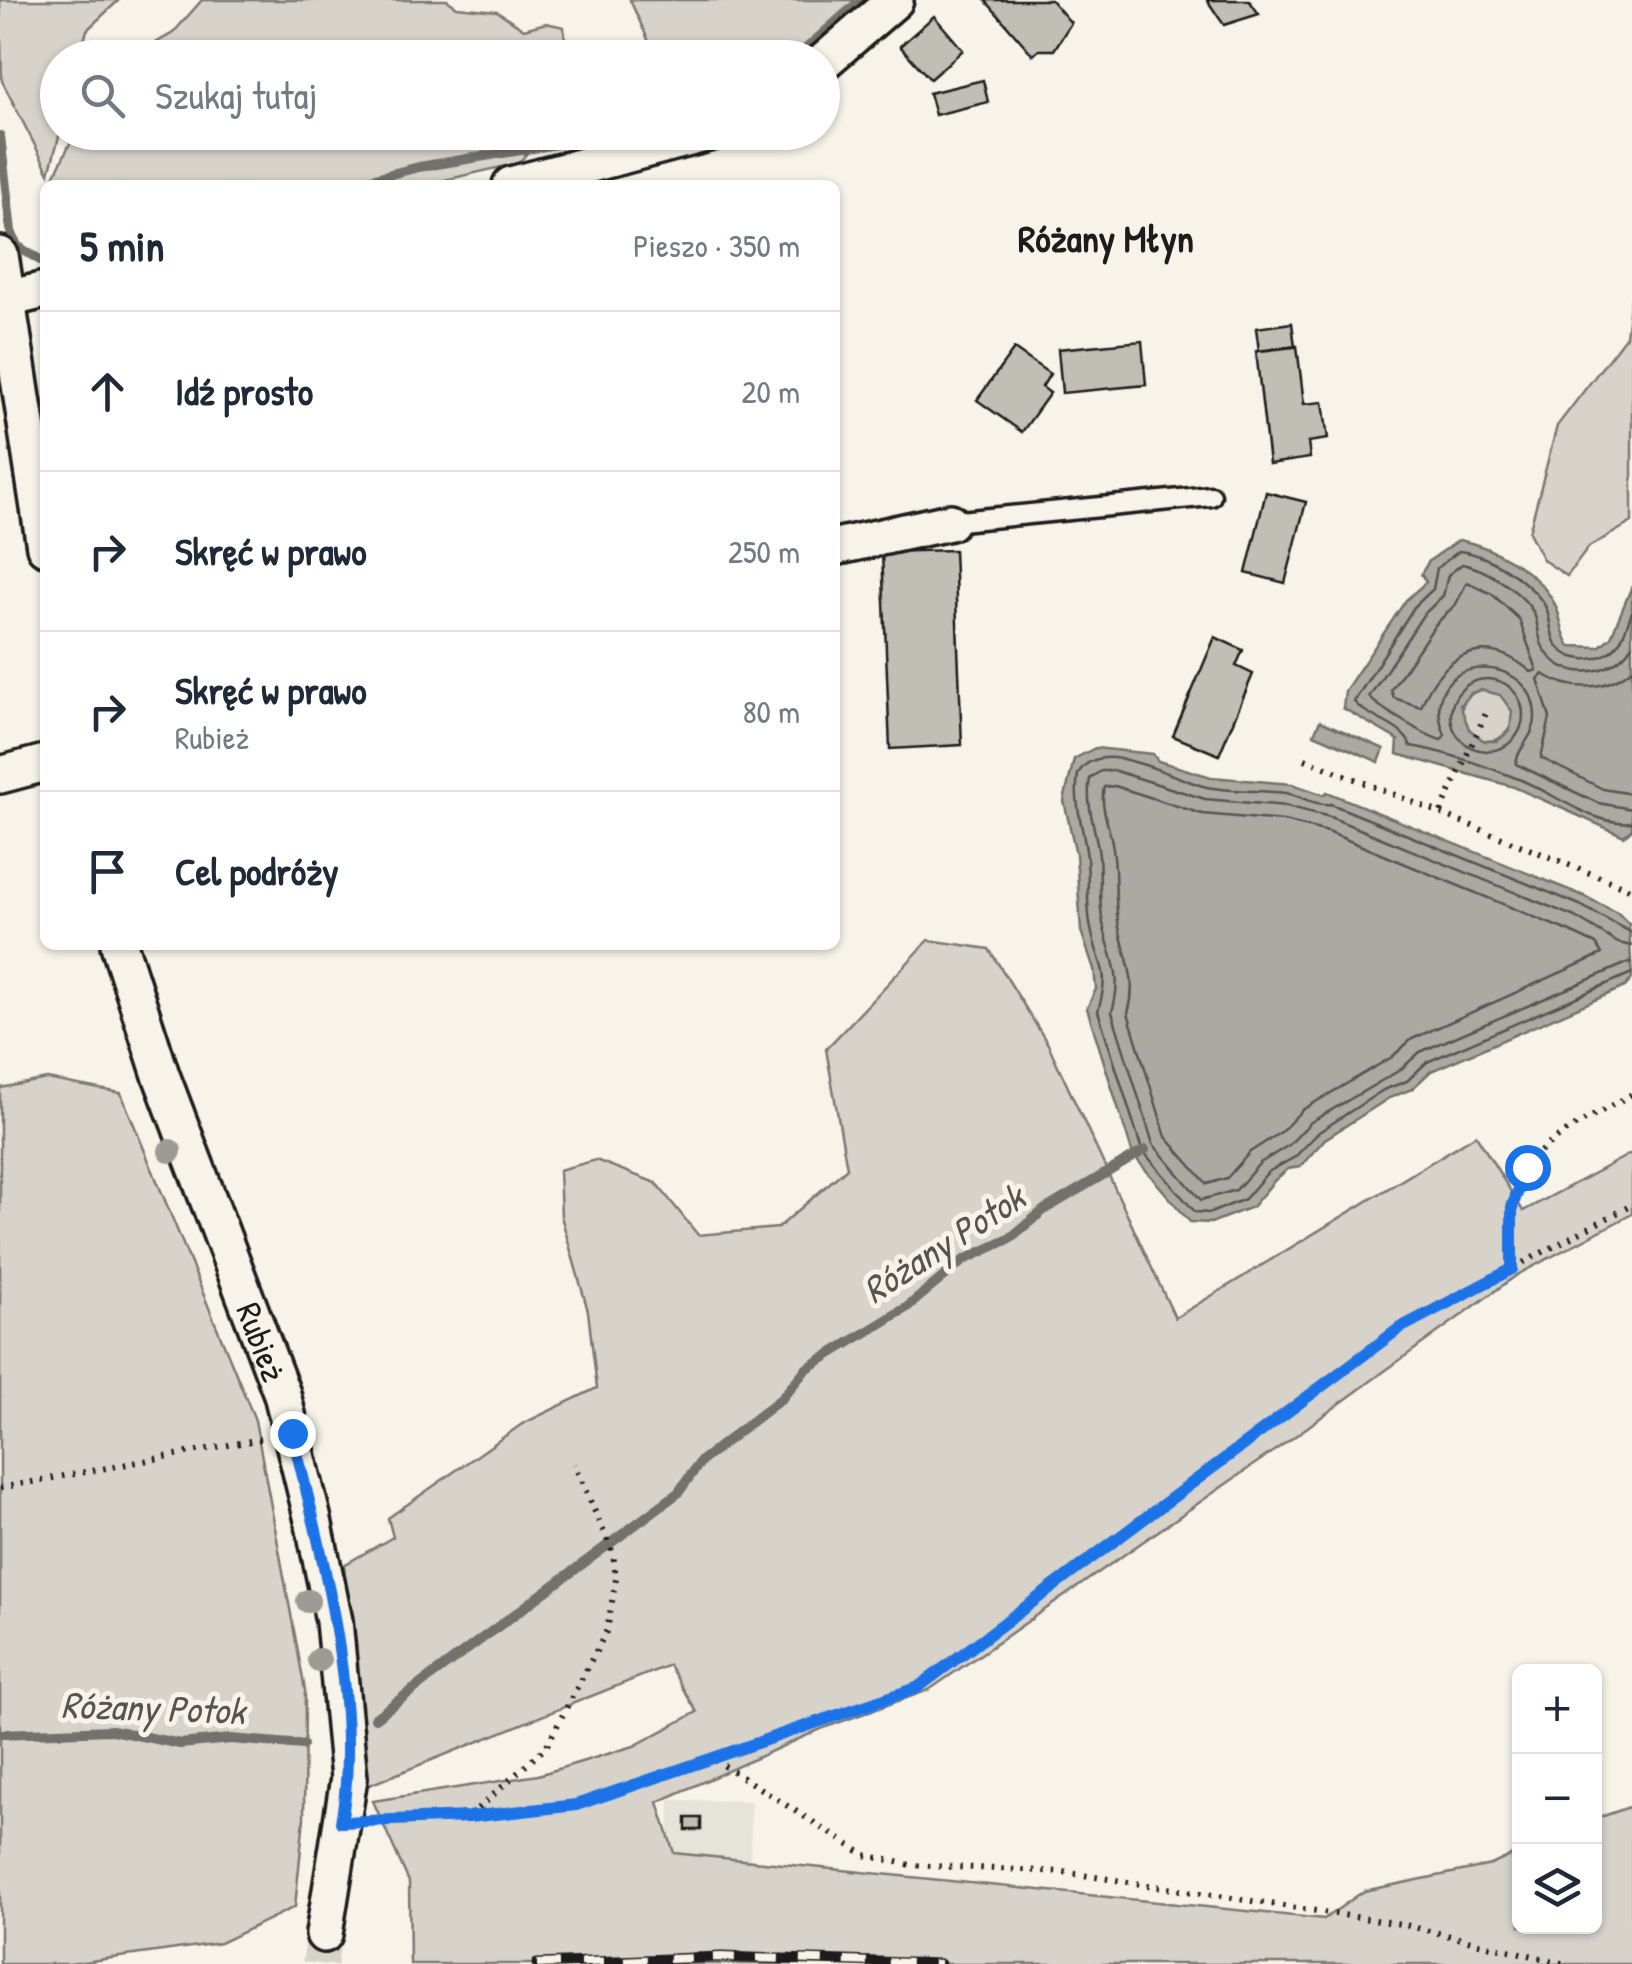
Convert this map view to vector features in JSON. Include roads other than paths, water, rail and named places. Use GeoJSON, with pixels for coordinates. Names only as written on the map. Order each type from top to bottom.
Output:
{"type":"FeatureCollection","features":[{"type":"Feature","properties":{"kind":"street"},"geometry":{"type":"LineString","coordinates":[[840,47],[894,0]]}},
{"type":"Feature","properties":{"kind":"street"},"geometry":{"type":"LineString","coordinates":[[530,180],[644,150]]}},
{"type":"Feature","properties":{"kind":"street"},"geometry":{"type":"LineString","coordinates":[[0,255],[6,322],[40,518]]}},
{"type":"Feature","properties":{"kind":"street"},"geometry":{"type":"LineString","coordinates":[[6,322],[40,294]]}},
{"type":"Feature","properties":{"kind":"street"},"geometry":{"type":"LineString","coordinates":[[840,547],[950,522]]}},
{"type":"Feature","properties":{"kind":"street"},"geometry":{"type":"LineString","coordinates":[[0,775],[40,763]]}},
{"type":"Feature","properties":{"kind":"street","name":"Rubież"},"geometry":{"type":"LineString","coordinates":[[121,950],[161,1076],[241,1276],[292,1433],[334,1621],[349,1778],[324,1934]]}},
{"type":"Feature","properties":{"kind":"lane"},"geometry":{"type":"LineString","coordinates":[[950,522],[1211,496]]}},
{"type":"Feature","properties":{"kind":"water"},"geometry":{"type":"Polygon","coordinates":[[[1459,540],[1512,562],[1546,590],[1570,646],[1599,647],[1611,637],[1632,586],[1632,829],[1624,836],[1514,787],[1397,754],[1398,740],[1343,708],[1345,691],[1406,600],[1426,582],[1421,574],[1429,561],[1459,540]],[[1481,690],[1471,693],[1460,705],[1469,729],[1484,741],[1497,741],[1510,731],[1512,711],[1500,695],[1481,690]]]}},
{"type":"Feature","properties":{"kind":"water"},"geometry":{"type":"Polygon","coordinates":[[[1320,721],[1384,749],[1379,762],[1314,734],[1320,721]]]}},
{"type":"Feature","properties":{"kind":"water"},"geometry":{"type":"Polygon","coordinates":[[[1095,748],[1153,754],[1158,761],[1211,777],[1292,784],[1324,795],[1327,792],[1584,896],[1619,914],[1629,924],[1632,979],[1625,987],[1431,1071],[1412,1089],[1389,1098],[1325,1139],[1300,1167],[1288,1169],[1275,1180],[1252,1207],[1211,1223],[1190,1222],[1133,1155],[1087,1008],[1096,989],[1094,969],[1081,931],[1076,854],[1064,801],[1074,759],[1095,748]]]}},
{"type":"Feature","properties":{"kind":"waterway"},"geometry":{"type":"LineString","coordinates":[[818,40],[864,0]]}},
{"type":"Feature","properties":{"kind":"waterway"},"geometry":{"type":"LineString","coordinates":[[0,136],[11,231],[17,246],[40,260]]}},
{"type":"Feature","properties":{"kind":"waterway"},"geometry":{"type":"LineString","coordinates":[[367,180],[521,150]]}},
{"type":"Feature","properties":{"kind":"waterway","name":"Różany Potok"},"geometry":{"type":"LineString","coordinates":[[375,1718],[678,1493],[701,1461],[782,1398],[806,1369],[906,1308],[964,1260],[1009,1239],[1044,1210],[1145,1150]]}},
{"type":"Feature","properties":{"kind":"waterway","name":"Różany Potok"},"geometry":{"type":"LineString","coordinates":[[0,1734],[112,1730],[180,1744],[231,1739],[303,1745]]}},
{"type":"Feature","properties":{"kind":"tunnel"},"geometry":{"type":"LineString","coordinates":[[320,1964],[324,1934]]}},
{"type":"Feature","properties":{"kind":"railway"},"geometry":{"type":"LineString","coordinates":[[537,1964],[721,1957],[940,1964]]}},
{"type":"Feature","properties":{"kind":"district","name":"Różany Młyn"},"geometry":{"type":"Point","coordinates":[1106,238]}}]}
